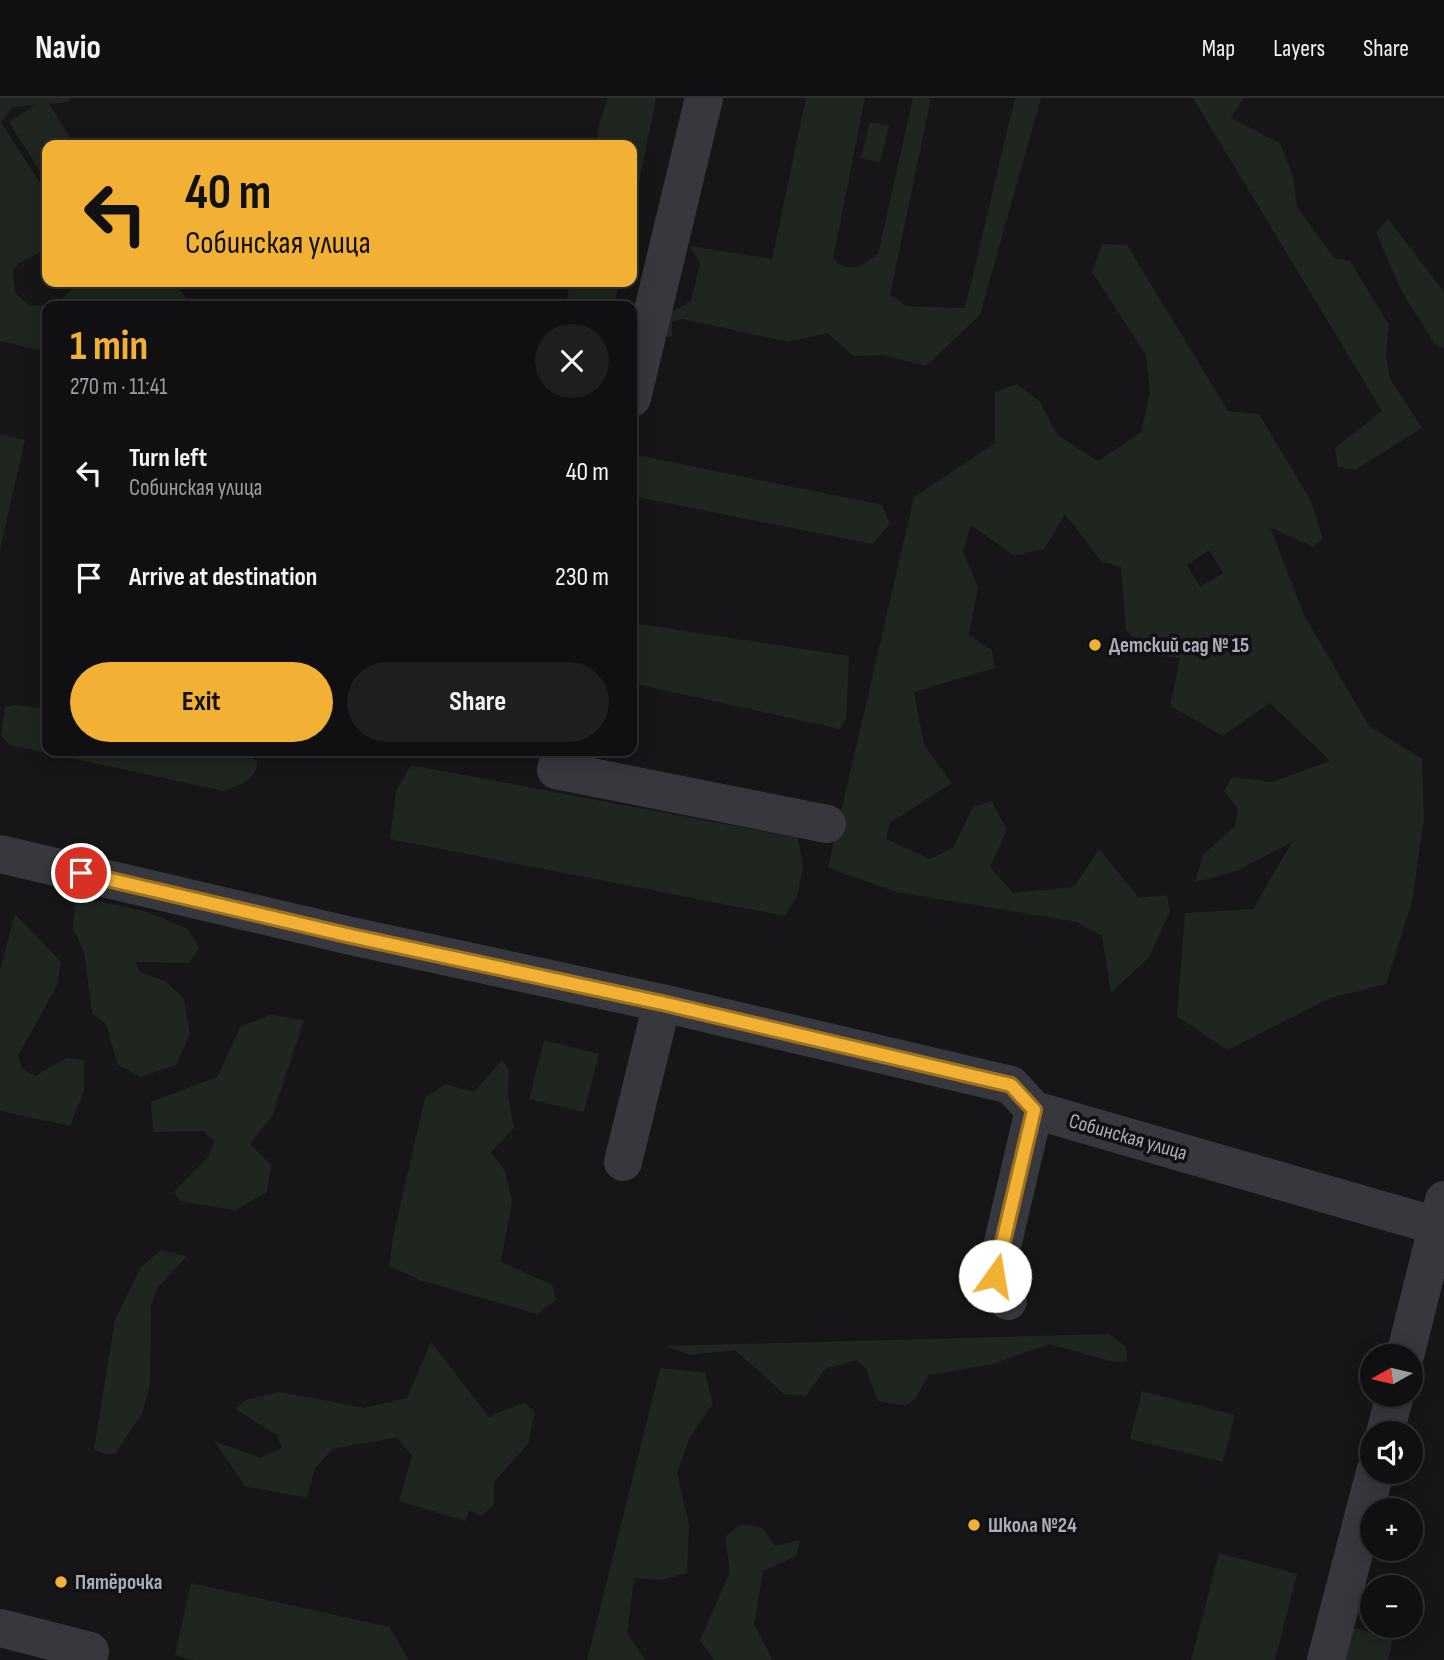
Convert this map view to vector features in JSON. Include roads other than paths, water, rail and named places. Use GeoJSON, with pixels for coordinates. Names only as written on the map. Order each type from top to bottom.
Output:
{"type":"FeatureCollection","features":[{"type":"Feature","properties":{"kind":"street"},"geometry":{"type":"LineString","coordinates":[[637,377],[704,98]]}},
{"type":"Feature","properties":{"kind":"street"},"geometry":{"type":"LineString","coordinates":[[560,756],[556,770],[827,824]]}},
{"type":"Feature","properties":{"kind":"street"},"geometry":{"type":"LineString","coordinates":[[0,854],[351,936],[662,1003],[1011,1085],[1034,1110],[995,1276],[1008,1301]]}},
{"type":"Feature","properties":{"kind":"street"},"geometry":{"type":"LineString","coordinates":[[623,1162],[662,1003]]}},
{"type":"Feature","properties":{"kind":"street","name":"Собинская улица"},"geometry":{"type":"LineString","coordinates":[[1034,1110],[1442,1218]]}},
{"type":"Feature","properties":{"kind":"street"},"geometry":{"type":"LineString","coordinates":[[1408,1344],[1442,1218]]}},
{"type":"Feature","properties":{"kind":"street"},"geometry":{"type":"LineString","coordinates":[[1326,1660],[1372,1484]]}},
{"type":"Feature","properties":{"kind":"street"},"geometry":{"type":"LineString","coordinates":[[0,1628],[90,1651],[88,1660]]}},
{"type":"Feature","properties":{"kind":"place","name":"Детский сад № 15"},"geometry":{"type":"Point","coordinates":[1095,645]}},
{"type":"Feature","properties":{"kind":"place","name":"Школа №24"},"geometry":{"type":"Point","coordinates":[974,1525]}},
{"type":"Feature","properties":{"kind":"place","name":"Пятёрочка"},"geometry":{"type":"Point","coordinates":[61,1582]}}]}
